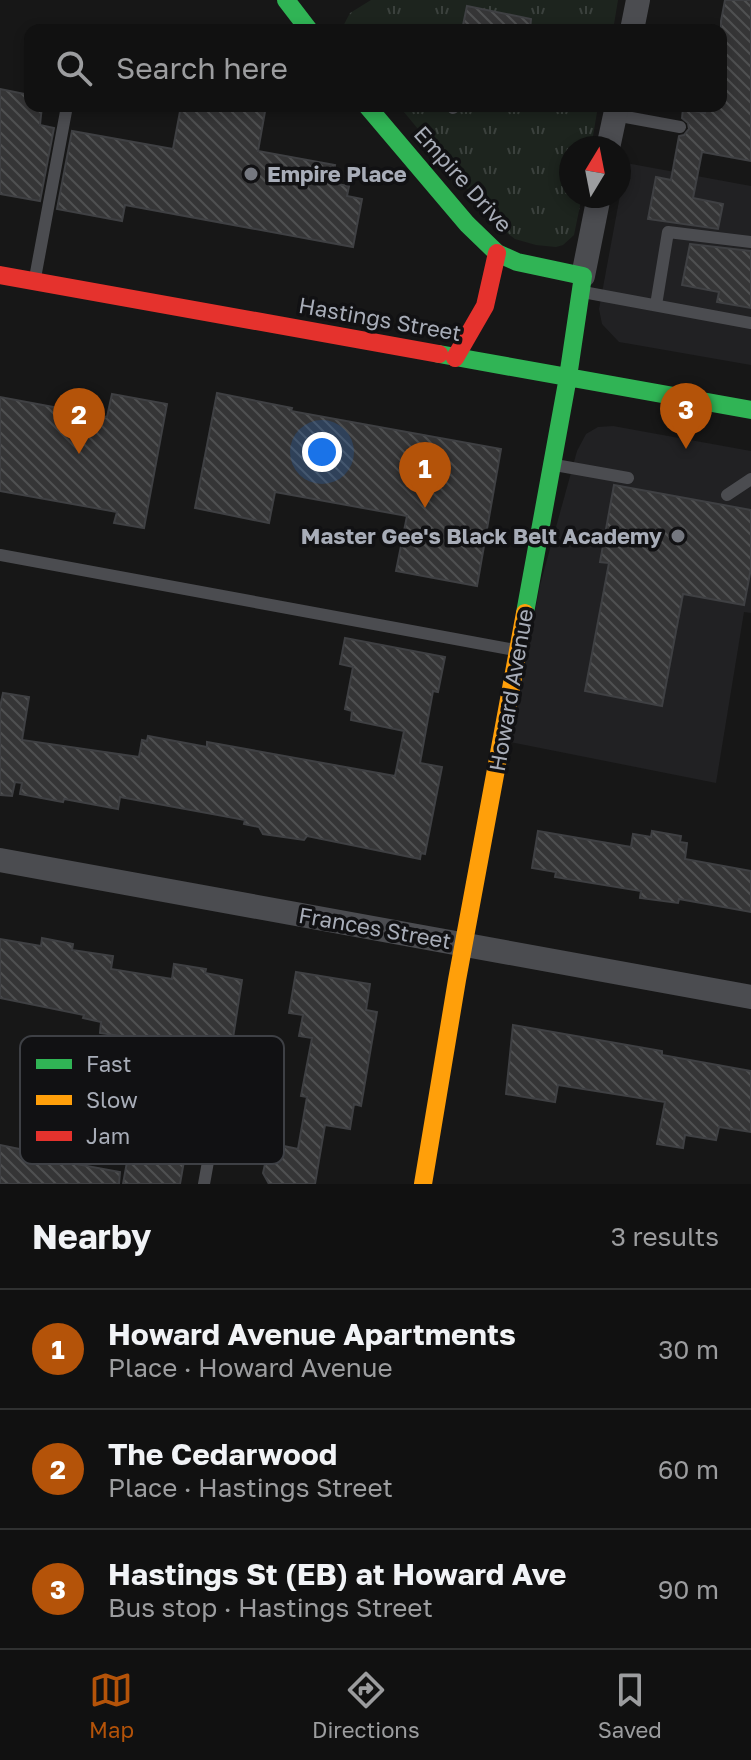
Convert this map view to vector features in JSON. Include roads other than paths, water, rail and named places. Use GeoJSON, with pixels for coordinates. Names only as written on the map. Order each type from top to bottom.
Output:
{"type":"FeatureCollection","features":[{"type":"Feature","properties":{"kind":"street"},"geometry":{"type":"LineString","coordinates":[[286,0],[304,24]]}},
{"type":"Feature","properties":{"kind":"street"},"geometry":{"type":"LineString","coordinates":[[633,24],[638,0]]}},
{"type":"Feature","properties":{"kind":"street","name":"Empire Drive"},"geometry":{"type":"LineString","coordinates":[[376,112],[467,224],[497,253],[582,284]]}},
{"type":"Feature","properties":{"kind":"street"},"geometry":{"type":"LineString","coordinates":[[611,136],[616,112]]}},
{"type":"Feature","properties":{"kind":"street","name":"Howard Avenue"},"geometry":{"type":"LineString","coordinates":[[423,1184],[597,208]]}},
{"type":"Feature","properties":{"kind":"street"},"geometry":{"type":"LineString","coordinates":[[455,358],[485,306],[497,253]]}},
{"type":"Feature","properties":{"kind":"street","name":"Hastings Street"},"geometry":{"type":"LineString","coordinates":[[0,275],[751,410]]}},
{"type":"Feature","properties":{"kind":"street","name":"Frances Street"},"geometry":{"type":"LineString","coordinates":[[0,860],[751,997]]}},
{"type":"Feature","properties":{"kind":"lane"},"geometry":{"type":"LineString","coordinates":[[34,281],[66,112]]}},
{"type":"Feature","properties":{"kind":"lane"},"geometry":{"type":"LineString","coordinates":[[624,112],[680,127]]}},
{"type":"Feature","properties":{"kind":"lane"},"geometry":{"type":"LineString","coordinates":[[656,305],[668,232],[751,242]]}},
{"type":"Feature","properties":{"kind":"lane"},"geometry":{"type":"LineString","coordinates":[[582,284],[656,305],[751,323]]}},
{"type":"Feature","properties":{"kind":"lane"},"geometry":{"type":"LineString","coordinates":[[552,464],[628,478]]}},
{"type":"Feature","properties":{"kind":"lane"},"geometry":{"type":"LineString","coordinates":[[727,495],[751,479]]}},
{"type":"Feature","properties":{"kind":"lane"},"geometry":{"type":"LineString","coordinates":[[0,555],[518,650]]}},
{"type":"Feature","properties":{"kind":"lane"},"geometry":{"type":"LineString","coordinates":[[204,1184],[208,1164]]}},
{"type":"Feature","properties":{"kind":"place","name":"Empire Place"},"geometry":{"type":"Point","coordinates":[251,174]}},
{"type":"Feature","properties":{"kind":"place","name":"Hastings St (EB) at Howard Ave"},"geometry":{"type":"Point","coordinates":[686,449]}},
{"type":"Feature","properties":{"kind":"place","name":"The Cedarwood"},"geometry":{"type":"Point","coordinates":[79,454]}},
{"type":"Feature","properties":{"kind":"place","name":"Howard Avenue Apartments"},"geometry":{"type":"Point","coordinates":[425,508]}},
{"type":"Feature","properties":{"kind":"place","name":"Master Gee's Black Belt Academy"},"geometry":{"type":"Point","coordinates":[678,536]}}]}
